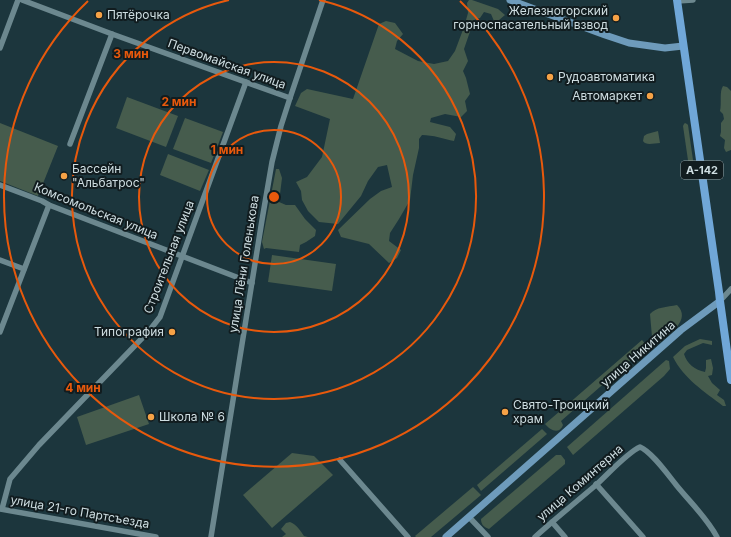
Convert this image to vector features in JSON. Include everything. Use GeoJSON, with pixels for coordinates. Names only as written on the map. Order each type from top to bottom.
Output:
{"type":"FeatureCollection","features":[{"type":"Feature","properties":{"kind":"highway","name":"А-142"},"geometry":{"type":"LineString","coordinates":[[677,1],[731,380]]}},
{"type":"Feature","properties":{"kind":"main road"},"geometry":{"type":"LineString","coordinates":[[510,0],[629,43],[665,48],[684,46]]}},
{"type":"Feature","properties":{"kind":"main road","name":"улица Никитина"},"geometry":{"type":"LineString","coordinates":[[446,537],[682,330],[720,301]]}},
{"type":"Feature","properties":{"kind":"street"},"geometry":{"type":"LineString","coordinates":[[0,48],[18,0]]}},
{"type":"Feature","properties":{"kind":"street","name":"Первомайская улица"},"geometry":{"type":"LineString","coordinates":[[22,0],[290,98]]}},
{"type":"Feature","properties":{"kind":"street","name":"улица Лёни Голенькова"},"geometry":{"type":"LineString","coordinates":[[212,537],[272,162],[281,126],[323,0]]}},
{"type":"Feature","properties":{"kind":"street"},"geometry":{"type":"LineString","coordinates":[[677,1],[693,0]]}},
{"type":"Feature","properties":{"kind":"street"},"geometry":{"type":"LineString","coordinates":[[70,144],[112,34]]}},
{"type":"Feature","properties":{"kind":"street","name":"Строительная улица"},"geometry":{"type":"LineString","coordinates":[[1,509],[10,479],[39,445],[149,331],[160,317],[246,82]]}},
{"type":"Feature","properties":{"kind":"street","name":"Комсомольская улица"},"geometry":{"type":"LineString","coordinates":[[0,185],[252,283]]}},
{"type":"Feature","properties":{"kind":"street"},"geometry":{"type":"LineString","coordinates":[[0,332],[49,205]]}},
{"type":"Feature","properties":{"kind":"street"},"geometry":{"type":"LineString","coordinates":[[0,260],[24,269]]}},
{"type":"Feature","properties":{"kind":"street"},"geometry":{"type":"LineString","coordinates":[[720,301],[731,289]]}},
{"type":"Feature","properties":{"kind":"street","name":"улица Коминтерна"},"geometry":{"type":"LineString","coordinates":[[535,537],[620,462],[640,447],[645,449],[655,459],[705,518],[717,537]]}},
{"type":"Feature","properties":{"kind":"street"},"geometry":{"type":"LineString","coordinates":[[340,460],[408,537]]}},
{"type":"Feature","properties":{"kind":"street"},"geometry":{"type":"LineString","coordinates":[[596,484],[643,537]]}},
{"type":"Feature","properties":{"kind":"street","name":"улица 21-го Партсъезда"},"geometry":{"type":"LineString","coordinates":[[1,509],[156,537]]}},
{"type":"Feature","properties":{"kind":"street"},"geometry":{"type":"LineString","coordinates":[[469,517],[488,537]]}},
{"type":"Feature","properties":{"kind":"street"},"geometry":{"type":"LineString","coordinates":[[552,522],[565,537]]}},
{"type":"Feature","properties":{"kind":"green space"},"geometry":{"type":"Polygon","coordinates":[[[469,0],[498,9],[505,15],[499,20],[494,21],[491,14],[484,12],[480,18],[474,20],[464,49],[468,61],[463,71],[470,94],[465,101],[467,111],[461,117],[445,114],[431,118],[430,122],[450,127],[456,134],[454,141],[426,135],[422,135],[419,139],[419,148],[413,175],[410,200],[390,233],[389,241],[401,250],[397,258],[389,263],[369,244],[341,237],[338,230],[370,199],[381,191],[392,187],[387,165],[378,167],[368,181],[361,196],[338,224],[319,222],[308,211],[302,200],[301,191],[296,182],[307,177],[322,157],[330,119],[295,106],[301,93],[307,89],[353,99],[379,24],[386,21],[395,23],[403,34],[397,41],[395,49],[418,61],[434,64],[448,61],[455,51],[464,27],[468,13],[467,3],[469,0]]]}},
{"type":"Feature","properties":{"kind":"green space"},"geometry":{"type":"Polygon","coordinates":[[[723,86],[727,87],[731,91],[731,150],[726,152],[724,148],[725,140],[720,136],[721,123],[724,119],[723,114],[720,111],[721,91],[723,86]]]}},
{"type":"Feature","properties":{"kind":"green space"},"geometry":{"type":"Polygon","coordinates":[[[127,97],[178,116],[166,147],[116,128],[127,97]]]}},
{"type":"Feature","properties":{"kind":"green space"},"geometry":{"type":"Polygon","coordinates":[[[185,118],[223,132],[211,163],[173,149],[185,118]]]}},
{"type":"Feature","properties":{"kind":"green space"},"geometry":{"type":"Polygon","coordinates":[[[0,123],[58,146],[38,196],[0,181],[0,123]]]}},
{"type":"Feature","properties":{"kind":"green space"},"geometry":{"type":"Polygon","coordinates":[[[685,123],[688,125],[695,174],[693,177],[690,174],[683,126],[685,123]]]}},
{"type":"Feature","properties":{"kind":"green space"},"geometry":{"type":"Polygon","coordinates":[[[658,131],[660,143],[644,143],[644,136],[658,131]]]}},
{"type":"Feature","properties":{"kind":"green space"},"geometry":{"type":"Polygon","coordinates":[[[168,154],[209,170],[200,191],[160,175],[168,154]]]}},
{"type":"Feature","properties":{"kind":"green space"},"geometry":{"type":"Polygon","coordinates":[[[276,169],[279,169],[282,178],[279,202],[286,205],[295,205],[305,219],[316,230],[315,236],[300,245],[299,252],[264,249],[262,242],[276,169]]]}},
{"type":"Feature","properties":{"kind":"green space"},"geometry":{"type":"Polygon","coordinates":[[[272,255],[336,264],[332,291],[268,282],[272,255]]]}},
{"type":"Feature","properties":{"kind":"green space"},"geometry":{"type":"Polygon","coordinates":[[[677,305],[682,316],[677,326],[658,344],[654,342],[652,337],[650,314],[659,309],[677,305]]]}},
{"type":"Feature","properties":{"kind":"green space"},"geometry":{"type":"Polygon","coordinates":[[[700,339],[712,341],[712,345],[703,343],[687,350],[684,354],[685,358],[692,366],[705,372],[706,360],[711,359],[713,368],[712,375],[708,376],[712,383],[720,390],[717,395],[724,400],[726,406],[723,406],[688,378],[677,365],[673,357],[685,346],[700,339]]]}},
{"type":"Feature","properties":{"kind":"green space"},"geometry":{"type":"Polygon","coordinates":[[[642,340],[647,346],[561,421],[563,425],[559,430],[552,430],[545,424],[642,340]]]}},
{"type":"Feature","properties":{"kind":"green space"},"geometry":{"type":"Polygon","coordinates":[[[666,360],[669,361],[670,369],[664,376],[573,455],[567,447],[666,360]]]}},
{"type":"Feature","properties":{"kind":"green space"},"geometry":{"type":"Polygon","coordinates":[[[139,395],[149,424],[86,445],[77,417],[139,395]]]}},
{"type":"Feature","properties":{"kind":"green space"},"geometry":{"type":"Polygon","coordinates":[[[542,429],[547,434],[481,491],[477,485],[542,429]]]}},
{"type":"Feature","properties":{"kind":"green space"},"geometry":{"type":"Polygon","coordinates":[[[292,453],[314,456],[333,475],[272,528],[243,495],[292,453]]]}},
{"type":"Feature","properties":{"kind":"green space"},"geometry":{"type":"Polygon","coordinates":[[[556,455],[561,455],[565,460],[565,464],[489,529],[483,526],[481,519],[556,455]]]}},
{"type":"Feature","properties":{"kind":"green space"},"geometry":{"type":"Polygon","coordinates":[[[473,487],[481,495],[431,537],[415,536],[473,487]]]}},
{"type":"Feature","properties":{"kind":"green space"},"geometry":{"type":"Polygon","coordinates":[[[290,522],[299,529],[304,536],[308,537],[282,537],[286,534],[281,529],[286,523],[290,522]]]}},
{"type":"Feature","properties":{"kind":"place","name":"Пятёрочка"},"geometry":{"type":"Point","coordinates":[99,15]}},
{"type":"Feature","properties":{"kind":"place","name":"Железногорский горноспасательный взвод"},"geometry":{"type":"Point","coordinates":[616,18]}},
{"type":"Feature","properties":{"kind":"place","name":"Рудоавтоматика"},"geometry":{"type":"Point","coordinates":[550,77]}},
{"type":"Feature","properties":{"kind":"place","name":"Автомаркет"},"geometry":{"type":"Point","coordinates":[650,96]}},
{"type":"Feature","properties":{"kind":"place","name":"Бассейн \"Альбатрос\""},"geometry":{"type":"Point","coordinates":[64,176]}},
{"type":"Feature","properties":{"kind":"place","name":"Типография"},"geometry":{"type":"Point","coordinates":[172,332]}},
{"type":"Feature","properties":{"kind":"place","name":"Свято-Троицкий храм"},"geometry":{"type":"Point","coordinates":[505,412]}},
{"type":"Feature","properties":{"kind":"place","name":"Школа № 6"},"geometry":{"type":"Point","coordinates":[151,417]}}]}
